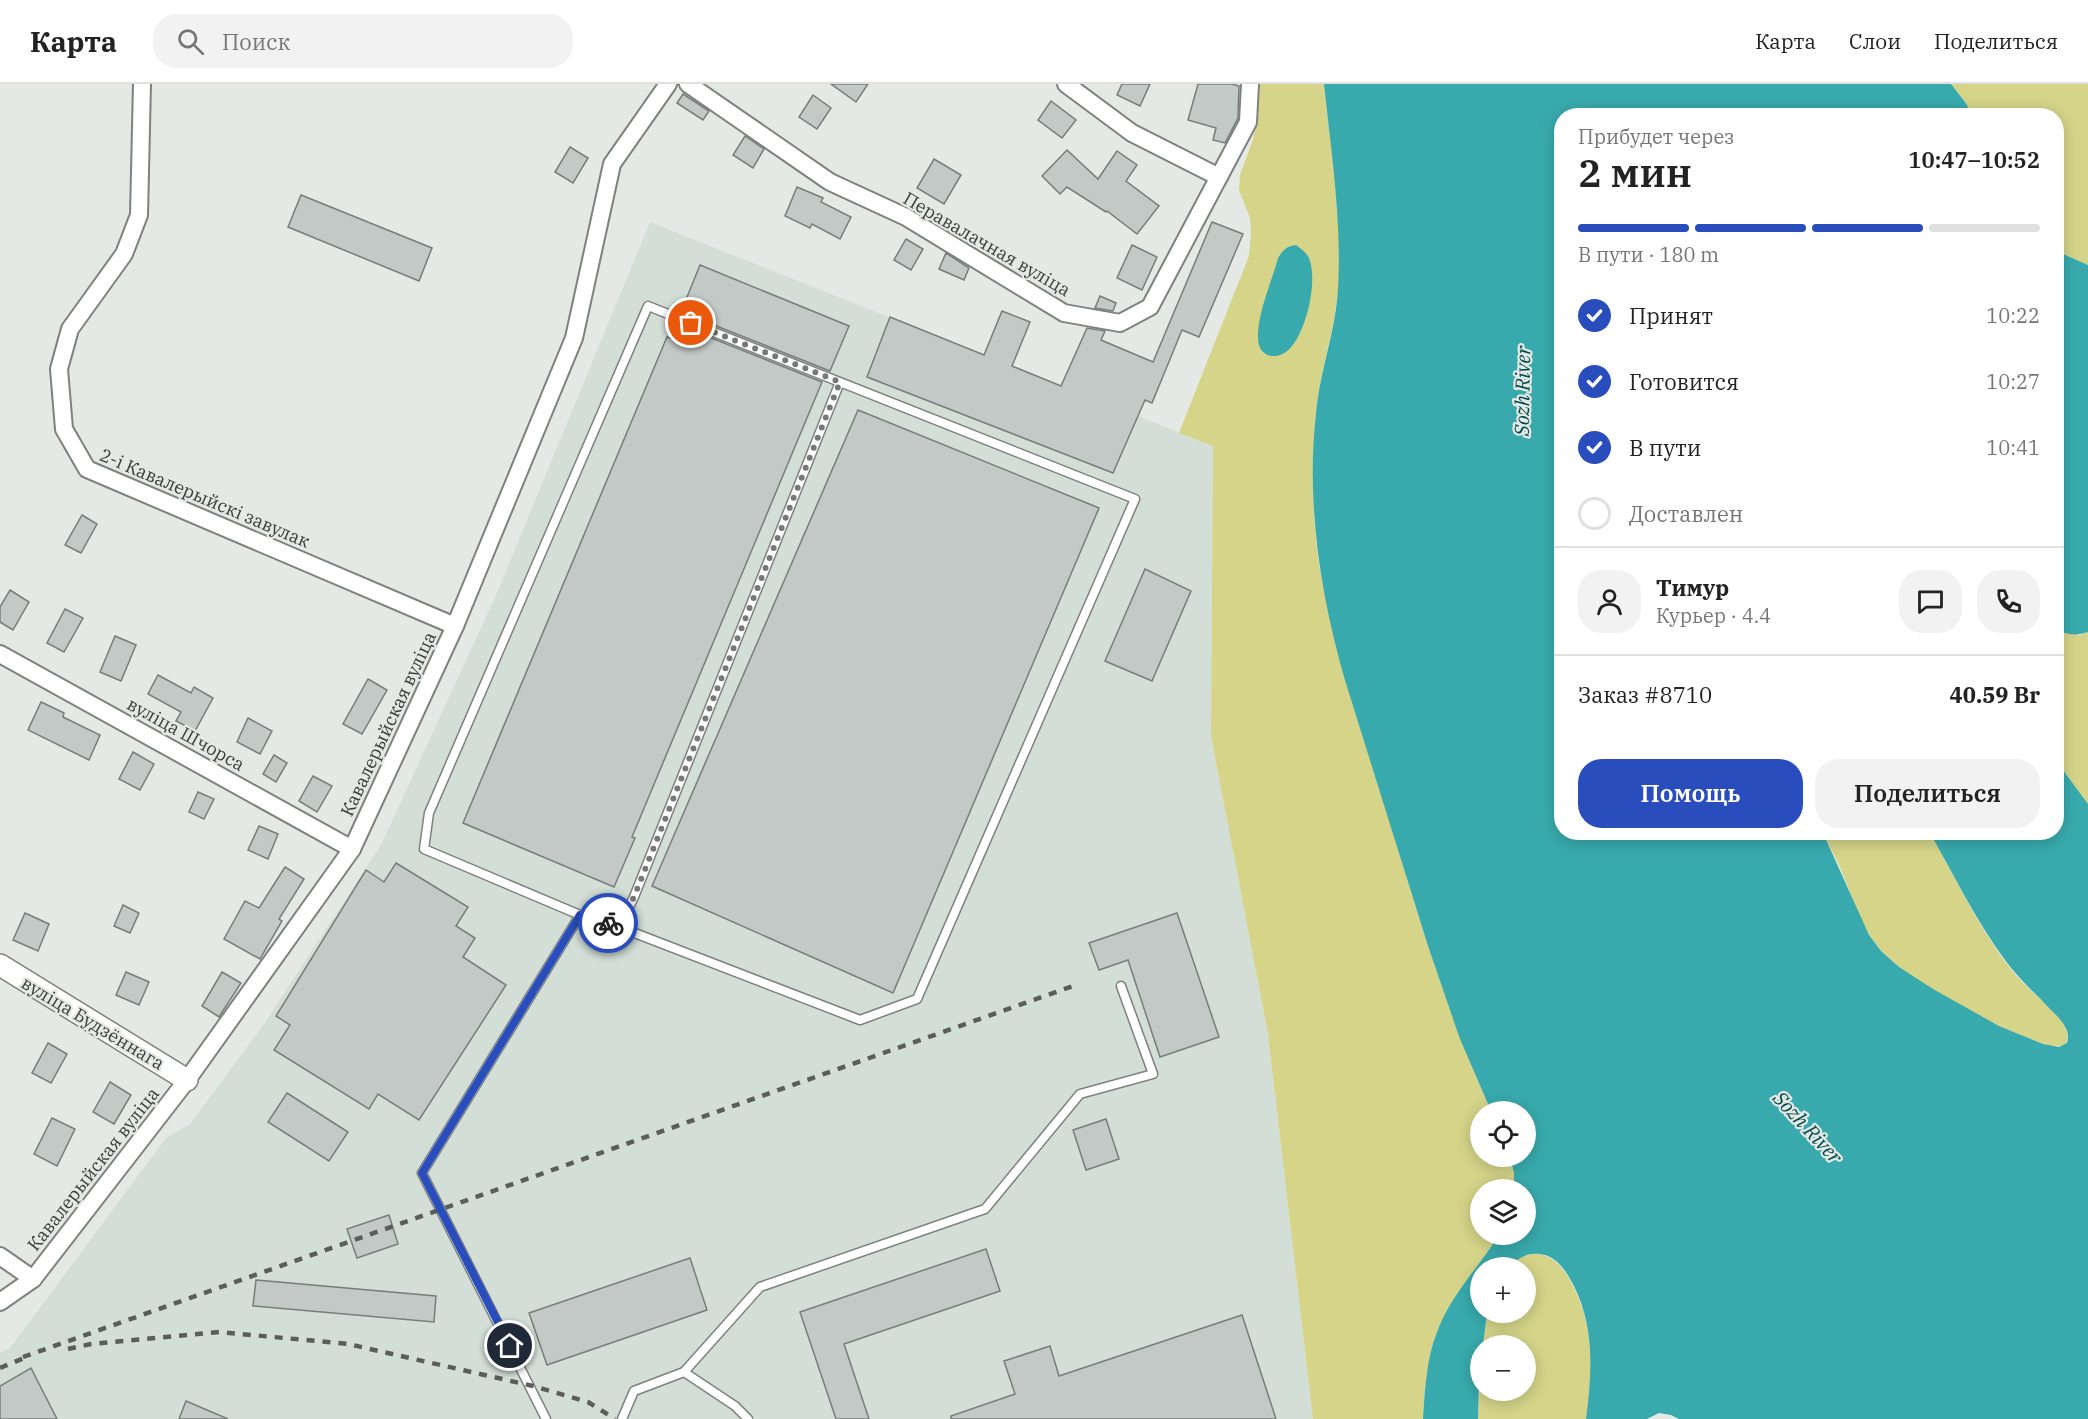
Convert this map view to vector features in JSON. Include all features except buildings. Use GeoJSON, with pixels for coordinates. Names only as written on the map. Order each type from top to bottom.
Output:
{"type":"FeatureCollection","features":[{"type":"Feature","properties":{"kind":"street","name":"2-і Кавалерыйскі завулак"},"geometry":{"type":"LineString","coordinates":[[142,84],[139,215],[124,254],[70,329],[59,369],[64,429],[87,469],[455,626]]}},
{"type":"Feature","properties":{"kind":"street","name":"Кавалерыйская вуліца"},"geometry":{"type":"LineString","coordinates":[[0,1302],[33,1279],[187,1080],[352,849],[455,626],[574,338],[612,164],[668,84]]}},
{"type":"Feature","properties":{"kind":"street","name":"Перавалачная вуліца"},"geometry":{"type":"LineString","coordinates":[[688,84],[830,182],[906,217],[1064,313],[1120,323],[1150,307],[1248,122],[1250,84]]}},
{"type":"Feature","properties":{"kind":"street"},"geometry":{"type":"LineString","coordinates":[[1066,84],[1132,133],[1219,177]]}},
{"type":"Feature","properties":{"kind":"street","name":"вуліца Шчорса"},"geometry":{"type":"LineString","coordinates":[[0,654],[352,849]]}},
{"type":"Feature","properties":{"kind":"street","name":"вуліца Будзённага"},"geometry":{"type":"LineString","coordinates":[[0,966],[187,1080]]}},
{"type":"Feature","properties":{"kind":"street"},"geometry":{"type":"LineString","coordinates":[[0,1256],[33,1279]]}},
{"type":"Feature","properties":{"kind":"lane"},"geometry":{"type":"LineString","coordinates":[[648,306],[1135,499],[916,999],[860,1020],[619,927],[580,915],[424,849],[429,813],[648,306]]}},
{"type":"Feature","properties":{"kind":"lane"},"geometry":{"type":"LineString","coordinates":[[619,927],[634,897],[840,382]]}},
{"type":"Feature","properties":{"kind":"lane"},"geometry":{"type":"LineString","coordinates":[[546,1419],[422,1173],[580,915]]}},
{"type":"Feature","properties":{"kind":"lane"},"geometry":{"type":"LineString","coordinates":[[622,1419],[634,1391],[684,1372],[760,1287],[985,1209],[1080,1094],[1153,1074],[1121,986]]}},
{"type":"Feature","properties":{"kind":"lane"},"geometry":{"type":"LineString","coordinates":[[684,1372],[735,1406],[748,1419]]}},
{"type":"Feature","properties":{"kind":"shaded area"},"geometry":{"type":"Polygon","coordinates":[[[1257,84],[1324,84],[1336,188],[1339,266],[1337,303],[1317,400],[1314,432],[1314,512],[1320,571],[1333,630],[1408,884],[1438,976],[1487,1101],[1470,1101],[1470,1167],[1512,1167],[1514,1173],[1514,1179],[1470,1179],[1470,1245],[1492,1245],[1483,1257],[1470,1257],[1470,1276],[1457,1294],[1437,1332],[1428,1364],[1423,1419],[1313,1419],[1268,1034],[1211,736],[1213,446],[1179,433],[1249,256],[1250,218],[1239,190],[1240,175],[1253,139],[1258,111],[1257,84]]]}},
{"type":"Feature","properties":{"kind":"shaded area"},"geometry":{"type":"Polygon","coordinates":[[[1951,84],[2088,84],[2088,265],[2064,254],[2064,108],[1969,108],[1951,84]]]}},
{"type":"Feature","properties":{"kind":"shaded area"},"geometry":{"type":"Polygon","coordinates":[[[650,222],[1213,446],[1211,736],[1268,1034],[1313,1419],[0,1419],[0,1353],[10,1348],[166,1138],[190,1124],[264,1024],[381,845],[496,595],[650,222]]]}},
{"type":"Feature","properties":{"kind":"shaded area"},"geometry":{"type":"Polygon","coordinates":[[[2064,632],[2080,635],[2088,632],[2088,804],[2064,771],[2064,632]]]}},
{"type":"Feature","properties":{"kind":"shaded area"},"geometry":{"type":"Polygon","coordinates":[[[1826,840],[1934,840],[1972,910],[1996,948],[2022,982],[2061,1021],[2068,1039],[2064,1046],[2043,1044],[1999,1026],[1933,990],[1899,967],[1881,951],[1869,935],[1826,840]]]}},
{"type":"Feature","properties":{"kind":"shaded area"},"geometry":{"type":"Polygon","coordinates":[[[1536,1253],[1553,1260],[1562,1268],[1579,1300],[1585,1317],[1590,1350],[1590,1384],[1586,1419],[1478,1419],[1479,1401],[1536,1401],[1536,1335],[1484,1335],[1486,1323],[1536,1323],[1536,1257],[1523,1257],[1536,1253]]]}},
{"type":"Feature","properties":{"kind":"water","name":"Sozh River"},"geometry":{"type":"Polygon","coordinates":[[[1324,84],[1951,84],[1965,102],[1969,108],[1554,108],[1554,840],[1826,840],[1869,935],[1881,951],[1899,967],[1933,989],[1999,1026],[2043,1044],[2059,1047],[2067,1043],[2066,1028],[2015,973],[1994,945],[1934,840],[2064,840],[2064,771],[2088,804],[2088,1419],[1679,1419],[1659,1413],[1647,1419],[1586,1419],[1590,1384],[1588,1333],[1580,1300],[1565,1271],[1559,1263],[1545,1255],[1484,1257],[1492,1245],[1536,1245],[1536,1179],[1514,1179],[1512,1167],[1536,1167],[1536,1101],[1487,1101],[1460,1039],[1428,946],[1344,677],[1328,612],[1314,513],[1313,446],[1321,381],[1337,304],[1338,237],[1324,84]]]}},
{"type":"Feature","properties":{"kind":"water"},"geometry":{"type":"Polygon","coordinates":[[[1296,245],[1309,258],[1312,291],[1302,328],[1292,346],[1282,354],[1271,356],[1262,351],[1259,345],[1260,319],[1278,258],[1290,246],[1296,245]]]}},
{"type":"Feature","properties":{"kind":"water"},"geometry":{"type":"Polygon","coordinates":[[[2064,254],[2088,265],[2088,632],[2064,632],[2064,254]]]}},
{"type":"Feature","properties":{"kind":"water"},"geometry":{"type":"Polygon","coordinates":[[[1470,1275],[1470,1323],[1486,1323],[1484,1335],[1470,1335],[1470,1401],[1478,1401],[1478,1419],[1423,1419],[1430,1353],[1449,1306],[1470,1275]]]}},
{"type":"Feature","properties":{"kind":"railway"},"geometry":{"type":"LineString","coordinates":[[23,1357],[1073,986]]}},
{"type":"Feature","properties":{"kind":"railway"},"geometry":{"type":"LineString","coordinates":[[68,1349],[91,1344],[220,1332],[348,1344],[533,1386],[588,1402],[615,1419]]}},
{"type":"Feature","properties":{"kind":"railway"},"geometry":{"type":"LineString","coordinates":[[0,1368],[29,1356]]}},
{"type":"Feature","properties":{"kind":"way so far"},"geometry":{"type":"LineString","coordinates":[[608,923],[619,927],[634,897],[840,382],[691,323]]}},
{"type":"Feature","properties":{"kind":"route"},"geometry":{"type":"LineString","coordinates":[[510,1346],[422,1173],[580,915],[608,923]]}}]}
